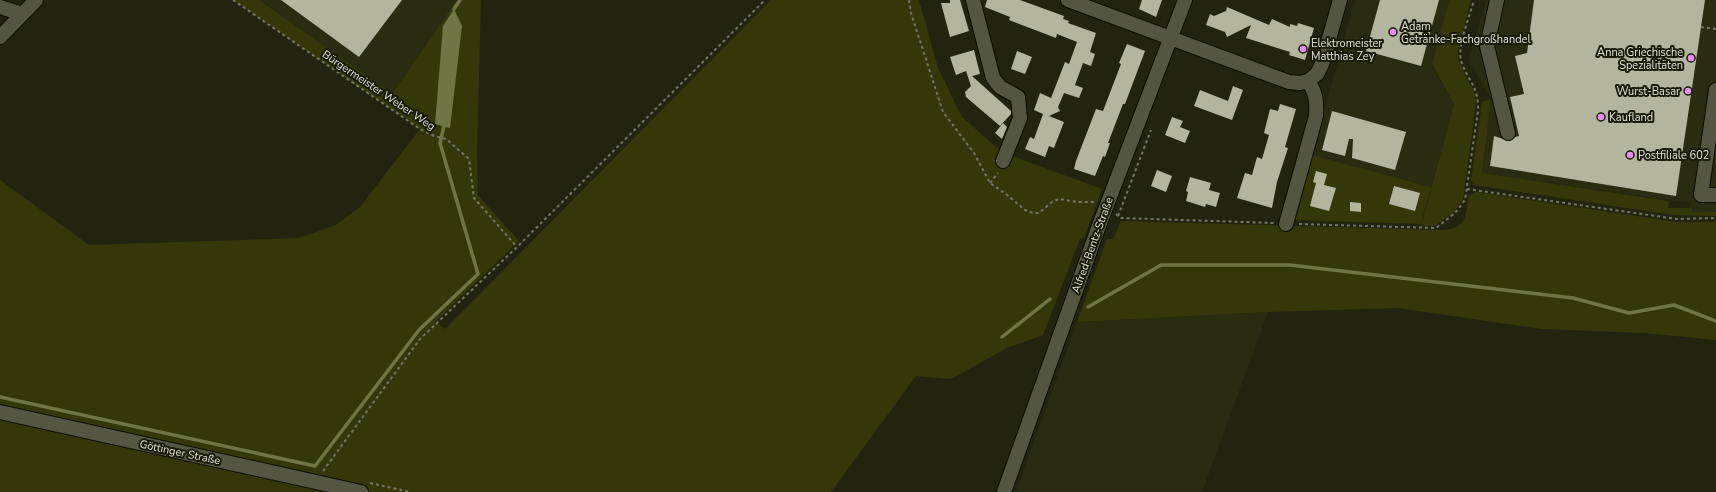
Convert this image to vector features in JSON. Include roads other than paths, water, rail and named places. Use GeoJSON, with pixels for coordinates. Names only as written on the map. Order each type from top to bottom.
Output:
{"type":"FeatureCollection","features":[{"type":"Feature","properties":{"kind":"street"},"geometry":{"type":"LineString","coordinates":[[0,37],[36,0]]}},
{"type":"Feature","properties":{"kind":"street"},"geometry":{"type":"LineString","coordinates":[[973,0],[993,78],[1000,87],[1018,97],[1020,118],[1003,161]]}},
{"type":"Feature","properties":{"kind":"street"},"geometry":{"type":"LineString","coordinates":[[1068,0],[1289,82],[1300,83],[1308,81],[1317,74],[1322,64],[1340,0]]}},
{"type":"Feature","properties":{"kind":"street","name":"Alfred-Bentz-Straße"},"geometry":{"type":"LineString","coordinates":[[1004,492],[1106,208],[1184,0]]}},
{"type":"Feature","properties":{"kind":"street"},"geometry":{"type":"LineString","coordinates":[[1497,0],[1487,46],[1508,134]]}},
{"type":"Feature","properties":{"kind":"street"},"geometry":{"type":"LineString","coordinates":[[0,7],[22,14]]}},
{"type":"Feature","properties":{"kind":"street"},"geometry":{"type":"LineString","coordinates":[[1286,224],[1316,116],[1317,100],[1308,81]]}},
{"type":"Feature","properties":{"kind":"street"},"geometry":{"type":"LineString","coordinates":[[1716,93],[1700,195],[1716,195]]}},
{"type":"Feature","properties":{"kind":"street","name":"Göttinger Straße"},"geometry":{"type":"LineString","coordinates":[[0,412],[361,492]]}},
{"type":"Feature","properties":{"kind":"waterway"},"geometry":{"type":"LineString","coordinates":[[454,9],[460,0]]}},
{"type":"Feature","properties":{"kind":"waterway"},"geometry":{"type":"LineString","coordinates":[[0,397],[315,466],[419,330],[478,274],[440,143],[444,126]]}},
{"type":"Feature","properties":{"kind":"waterway"},"geometry":{"type":"LineString","coordinates":[[1088,307],[1161,265],[1290,265],[1573,298],[1629,313],[1674,305],[1716,321]]}},
{"type":"Feature","properties":{"kind":"waterway"},"geometry":{"type":"LineString","coordinates":[[1002,337],[1050,299]]}},
{"type":"Feature","properties":{"kind":"place","name":"Adam Getränke-Fachgroßhandel"},"geometry":{"type":"Point","coordinates":[1393,32]}},
{"type":"Feature","properties":{"kind":"place","name":"Elektromeister Matthias Zey"},"geometry":{"type":"Point","coordinates":[1303,49]}},
{"type":"Feature","properties":{"kind":"place","name":"Anna Griechische Spezialitäten"},"geometry":{"type":"Point","coordinates":[1691,58]}},
{"type":"Feature","properties":{"kind":"place","name":"Wurst-Basar"},"geometry":{"type":"Point","coordinates":[1688,91]}},
{"type":"Feature","properties":{"kind":"place","name":"Kaufland"},"geometry":{"type":"Point","coordinates":[1601,117]}},
{"type":"Feature","properties":{"kind":"place","name":"Postfiliale 602"},"geometry":{"type":"Point","coordinates":[1630,155]}}]}
